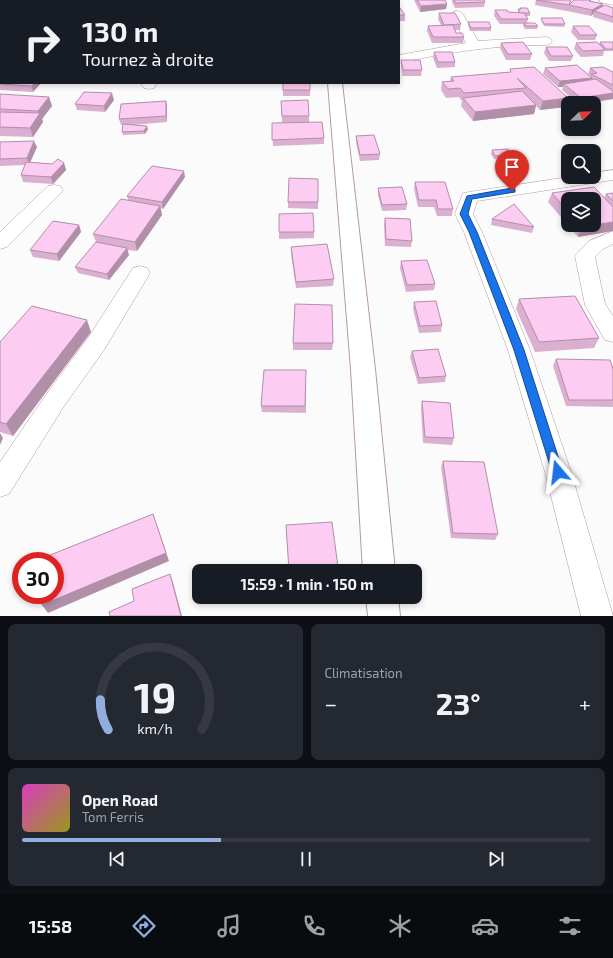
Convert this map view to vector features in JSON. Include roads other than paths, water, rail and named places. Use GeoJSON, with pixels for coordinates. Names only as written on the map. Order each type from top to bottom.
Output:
{"type":"FeatureCollection","features":[{"type":"Feature","properties":{"kind":"street"},"geometry":{"type":"LineString","coordinates":[[604,0],[613,2]]}},
{"type":"Feature","properties":{"kind":"street"},"geometry":{"type":"LineString","coordinates":[[457,14],[472,44]]}},
{"type":"Feature","properties":{"kind":"street"},"geometry":{"type":"LineString","coordinates":[[400,59],[430,51],[472,44],[510,41],[546,41]]}},
{"type":"Feature","properties":{"kind":"street"},"geometry":{"type":"LineString","coordinates":[[335,84],[363,369],[378,564]]}},
{"type":"Feature","properties":{"kind":"street"},"geometry":{"type":"LineString","coordinates":[[597,616],[558,472],[519,350],[473,232],[464,214],[469,197],[613,175]]}},
{"type":"Feature","properties":{"kind":"street"},"geometry":{"type":"LineString","coordinates":[[0,243],[54,190]]}},
{"type":"Feature","properties":{"kind":"street"},"geometry":{"type":"LineString","coordinates":[[613,237],[596,245],[586,256],[595,305],[613,334]]}},
{"type":"Feature","properties":{"kind":"street"},"geometry":{"type":"LineString","coordinates":[[0,485],[56,399],[96,344],[140,273]]}},
{"type":"Feature","properties":{"kind":"street"},"geometry":{"type":"LineString","coordinates":[[383,604],[384,616]]}}]}
